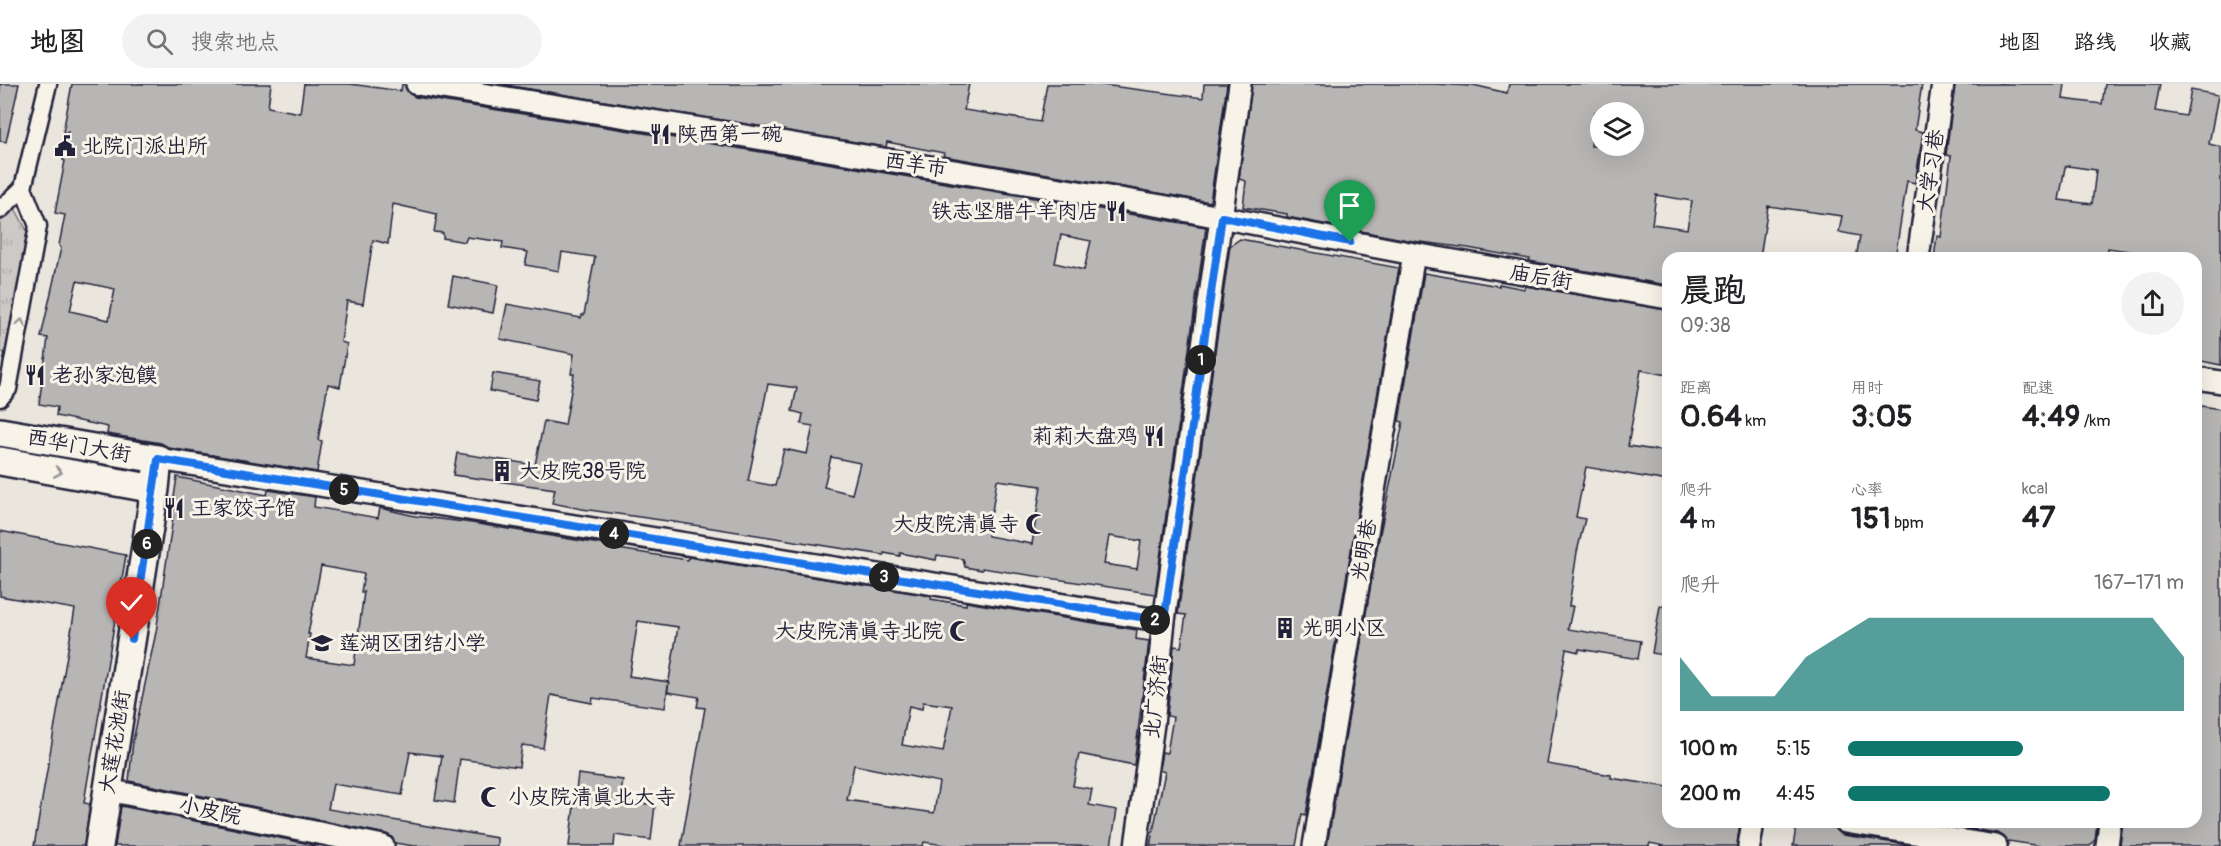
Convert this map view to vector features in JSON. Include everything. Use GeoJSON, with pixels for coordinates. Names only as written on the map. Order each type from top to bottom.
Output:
{"type":"FeatureCollection","features":[{"type":"Feature","properties":{"kind":"street"},"geometry":{"type":"LineString","coordinates":[[0,210],[23,188],[48,84]]}},
{"type":"Feature","properties":{"kind":"street","name":"西羊市"},"geometry":{"type":"LineString","coordinates":[[417,84],[743,136],[1222,217],[1413,254]]}},
{"type":"Feature","properties":{"kind":"street","name":"北广济街"},"geometry":{"type":"LineString","coordinates":[[1136,846],[1154,724],[1164,621],[1240,84]]}},
{"type":"Feature","properties":{"kind":"street","name":"大学习巷"},"geometry":{"type":"LineString","coordinates":[[1919,252],[1943,84]]}},
{"type":"Feature","properties":{"kind":"street"},"geometry":{"type":"LineString","coordinates":[[0,398],[8,389],[38,226],[23,188]]}},
{"type":"Feature","properties":{"kind":"street","name":"庙后街"},"geometry":{"type":"LineString","coordinates":[[1413,254],[1662,297]]}},
{"type":"Feature","properties":{"kind":"street","name":"光明巷"},"geometry":{"type":"LineString","coordinates":[[1314,846],[1413,254]]}},
{"type":"Feature","properties":{"kind":"street"},"geometry":{"type":"LineString","coordinates":[[2202,379],[2221,381]]}},
{"type":"Feature","properties":{"kind":"street","name":"西华门大街"},"geometry":{"type":"LineString","coordinates":[[0,432],[158,459]]}},
{"type":"Feature","properties":{"kind":"street"},"geometry":{"type":"LineString","coordinates":[[158,459],[1164,621]]}},
{"type":"Feature","properties":{"kind":"street","name":"大莲花池街"},"geometry":{"type":"LineString","coordinates":[[99,846],[158,459]]}},
{"type":"Feature","properties":{"kind":"street","name":"西华门大街"},"geometry":{"type":"LineString","coordinates":[[0,461],[155,489]]}},
{"type":"Feature","properties":{"kind":"street","name":"小皮院"},"geometry":{"type":"LineString","coordinates":[[108,790],[382,846]]}},
{"type":"Feature","properties":{"kind":"street"},"geometry":{"type":"LineString","coordinates":[[1749,846],[1752,828]]}},
{"type":"Feature","properties":{"kind":"street"},"geometry":{"type":"LineString","coordinates":[[1883,828],[1996,846]]}},
{"type":"Feature","properties":{"kind":"street"},"geometry":{"type":"LineString","coordinates":[[2107,846],[2109,828]]}},
{"type":"Feature","properties":{"kind":"green space"},"geometry":{"type":"Polygon","coordinates":[[[15,208],[27,231],[7,353],[0,352],[0,222],[15,208]]]}},
{"type":"Feature","properties":{"kind":"building"},"geometry":{"type":"Polygon","coordinates":[[[0,84],[19,84],[6,142],[0,141],[0,84]]]}},
{"type":"Feature","properties":{"kind":"building"},"geometry":{"type":"Polygon","coordinates":[[[72,84],[271,84],[268,107],[300,113],[304,84],[350,84],[401,91],[402,84],[405,84],[409,93],[415,97],[707,143],[1206,227],[1155,594],[965,567],[963,559],[937,555],[936,560],[900,553],[900,556],[884,553],[884,555],[582,509],[552,503],[555,489],[453,475],[457,453],[535,465],[544,421],[565,425],[574,374],[571,374],[574,354],[500,339],[507,304],[581,318],[584,315],[595,257],[562,252],[559,271],[525,265],[528,252],[502,248],[503,242],[467,237],[465,242],[443,238],[443,233],[434,232],[437,214],[393,204],[388,244],[373,240],[363,304],[347,301],[341,342],[347,344],[340,387],[328,384],[318,440],[322,441],[317,472],[169,448],[161,443],[107,434],[108,427],[56,416],[57,407],[39,404],[48,338],[41,337],[61,248],[59,245],[65,215],[55,213],[68,132],[63,132],[72,84]],[[1061,235],[1055,263],[1084,270],[1091,241],[1061,235]],[[77,281],[70,311],[109,320],[115,289],[77,281]],[[768,384],[748,481],[775,486],[784,449],[807,454],[813,426],[801,424],[803,414],[792,411],[797,388],[768,384]],[[831,457],[824,487],[852,494],[860,463],[831,457]],[[997,480],[988,536],[1032,544],[1041,486],[997,480]],[[1109,536],[1104,564],[1137,569],[1141,541],[1109,536]]]}},
{"type":"Feature","properties":{"kind":"building"},"geometry":{"type":"Polygon","coordinates":[[[499,84],[969,84],[964,110],[1040,122],[1047,84],[1095,84],[1203,98],[1204,84],[1227,84],[1210,202],[943,156],[944,153],[887,142],[886,147],[499,84]]]}},
{"type":"Feature","properties":{"kind":"building"},"geometry":{"type":"Polygon","coordinates":[[[1252,84],[1469,86],[1469,84],[1507,93],[1509,84],[1922,84],[1915,130],[1923,132],[1915,183],[1907,181],[1896,252],[1857,252],[1860,236],[1839,232],[1842,216],[1768,206],[1761,252],[1662,252],[1662,284],[1468,248],[1413,241],[1243,207],[1246,181],[1239,179],[1252,84]],[[1656,195],[1652,224],[1687,229],[1692,201],[1656,195]]]}},
{"type":"Feature","properties":{"kind":"building"},"geometry":{"type":"Polygon","coordinates":[[[1955,84],[2065,84],[2063,99],[2102,104],[2105,84],[2160,84],[2155,111],[2186,116],[2191,90],[2218,95],[2209,144],[2221,147],[2221,365],[2202,361],[2202,252],[2136,252],[2108,248],[2108,252],[1935,252],[1937,236],[1941,237],[1951,156],[1946,155],[1955,84]],[[2065,167],[2059,200],[2092,204],[2096,170],[2065,167]]]}},
{"type":"Feature","properties":{"kind":"building"},"geometry":{"type":"Polygon","coordinates":[[[1240,239],[1399,268],[1306,815],[1302,814],[1296,846],[1150,846],[1165,772],[1159,770],[1162,752],[1167,753],[1173,717],[1167,716],[1174,646],[1181,647],[1186,615],[1178,614],[1230,246],[1240,239]]]}},
{"type":"Feature","properties":{"kind":"building"},"geometry":{"type":"Polygon","coordinates":[[[1424,273],[1499,286],[1499,284],[1524,289],[1525,286],[1662,309],[1662,374],[1641,370],[1628,446],[1662,451],[1662,480],[1586,467],[1576,517],[1585,519],[1577,552],[1569,606],[1573,606],[1568,629],[1641,641],[1638,659],[1566,649],[1547,764],[1662,786],[1662,828],[1739,828],[1737,846],[1664,846],[1650,843],[1649,846],[1327,846],[1377,548],[1403,422],[1399,421],[1424,273]]]}},
{"type":"Feature","properties":{"kind":"building"},"geometry":{"type":"Polygon","coordinates":[[[453,276],[498,285],[493,313],[448,304],[453,276]]]}},
{"type":"Feature","properties":{"kind":"building"},"geometry":{"type":"Polygon","coordinates":[[[493,373],[540,381],[536,400],[490,391],[493,373]]]}},
{"type":"Feature","properties":{"kind":"building"},"geometry":{"type":"Polygon","coordinates":[[[2202,406],[2220,409],[2221,846],[2120,846],[2122,828],[2202,828],[2202,406]]]}},
{"type":"Feature","properties":{"kind":"building"},"geometry":{"type":"Polygon","coordinates":[[[177,477],[267,495],[268,490],[315,497],[314,507],[378,518],[380,508],[415,516],[612,546],[612,548],[688,560],[689,557],[931,596],[931,599],[966,605],[966,602],[1137,630],[1136,639],[1149,641],[1134,765],[1079,754],[1073,786],[1092,789],[1089,805],[1117,810],[1111,846],[952,846],[924,842],[923,846],[681,846],[705,708],[697,707],[699,697],[667,692],[665,708],[593,698],[592,703],[551,695],[543,748],[522,745],[519,767],[460,759],[454,803],[435,800],[442,756],[410,752],[402,795],[333,784],[328,809],[497,838],[497,846],[414,846],[395,843],[392,837],[386,834],[129,781],[133,741],[156,632],[175,504],[173,504],[177,477]],[[321,566],[308,634],[310,634],[306,658],[354,665],[364,592],[361,592],[364,574],[321,566]],[[638,621],[629,676],[669,682],[678,627],[638,621]],[[923,702],[922,709],[909,706],[902,745],[943,752],[952,706],[923,702]],[[854,765],[847,800],[934,813],[939,782],[854,765]]]}},
{"type":"Feature","properties":{"kind":"building"},"geometry":{"type":"Polygon","coordinates":[[[0,531],[126,555],[84,803],[90,804],[84,846],[34,846],[75,609],[0,596],[0,531]]]}},
{"type":"Feature","properties":{"kind":"building"},"geometry":{"type":"Polygon","coordinates":[[[1660,606],[1662,606],[1662,655],[1652,653],[1660,606]]]}},
{"type":"Feature","properties":{"kind":"building"},"geometry":{"type":"Polygon","coordinates":[[[578,774],[623,780],[620,800],[655,805],[651,840],[615,835],[614,846],[569,846],[578,774]]]}},
{"type":"Feature","properties":{"kind":"building"},"geometry":{"type":"Polygon","coordinates":[[[121,806],[319,846],[115,846],[121,806]]]}},
{"type":"Feature","properties":{"kind":"building"},"geometry":{"type":"Polygon","coordinates":[[[1796,828],[1835,828],[1843,835],[1915,846],[1793,846],[1796,828]]]}},
{"type":"Feature","properties":{"kind":"building"},"geometry":{"type":"Polygon","coordinates":[[[1965,828],[2096,828],[2095,840],[2090,846],[2040,846],[2009,841],[2008,845],[2004,837],[1998,833],[1965,828]]]}},
{"type":"Feature","properties":{"kind":"place","name":"陕西第一碗"},"geometry":{"type":"Point","coordinates":[660,134]}},
{"type":"Feature","properties":{"kind":"place","name":"北院门派出所"},"geometry":{"type":"Point","coordinates":[65,146]}},
{"type":"Feature","properties":{"kind":"place","name":"铁志坚腊牛羊肉店"},"geometry":{"type":"Point","coordinates":[1116,211]}},
{"type":"Feature","properties":{"kind":"place","name":"老孙家泡饃"},"geometry":{"type":"Point","coordinates":[35,375]}},
{"type":"Feature","properties":{"kind":"place","name":"莉莉大盘鸡"},"geometry":{"type":"Point","coordinates":[1154,436]}},
{"type":"Feature","properties":{"kind":"place","name":"大皮院38号院"},"geometry":{"type":"Point","coordinates":[502,471]}},
{"type":"Feature","properties":{"kind":"place","name":"王家饺子馆"},"geometry":{"type":"Point","coordinates":[174,508]}},
{"type":"Feature","properties":{"kind":"place","name":"大皮院清真寺"},"geometry":{"type":"Point","coordinates":[1036,524]}},
{"type":"Feature","properties":{"kind":"place","name":"光明小区"},"geometry":{"type":"Point","coordinates":[1285,628]}},
{"type":"Feature","properties":{"kind":"place","name":"大皮院清真寺北院"},"geometry":{"type":"Point","coordinates":[960,631]}},
{"type":"Feature","properties":{"kind":"place","name":"莲湖区团结小学"},"geometry":{"type":"Point","coordinates":[322,643]}},
{"type":"Feature","properties":{"kind":"place","name":"小皮院清真北大寺"},"geometry":{"type":"Point","coordinates":[491,797]}},
{"type":"Feature","properties":{"kind":"route"},"geometry":{"type":"LineString","coordinates":[[132,639],[158,459],[1164,621],[1222,217],[1350,242]]}}]}
